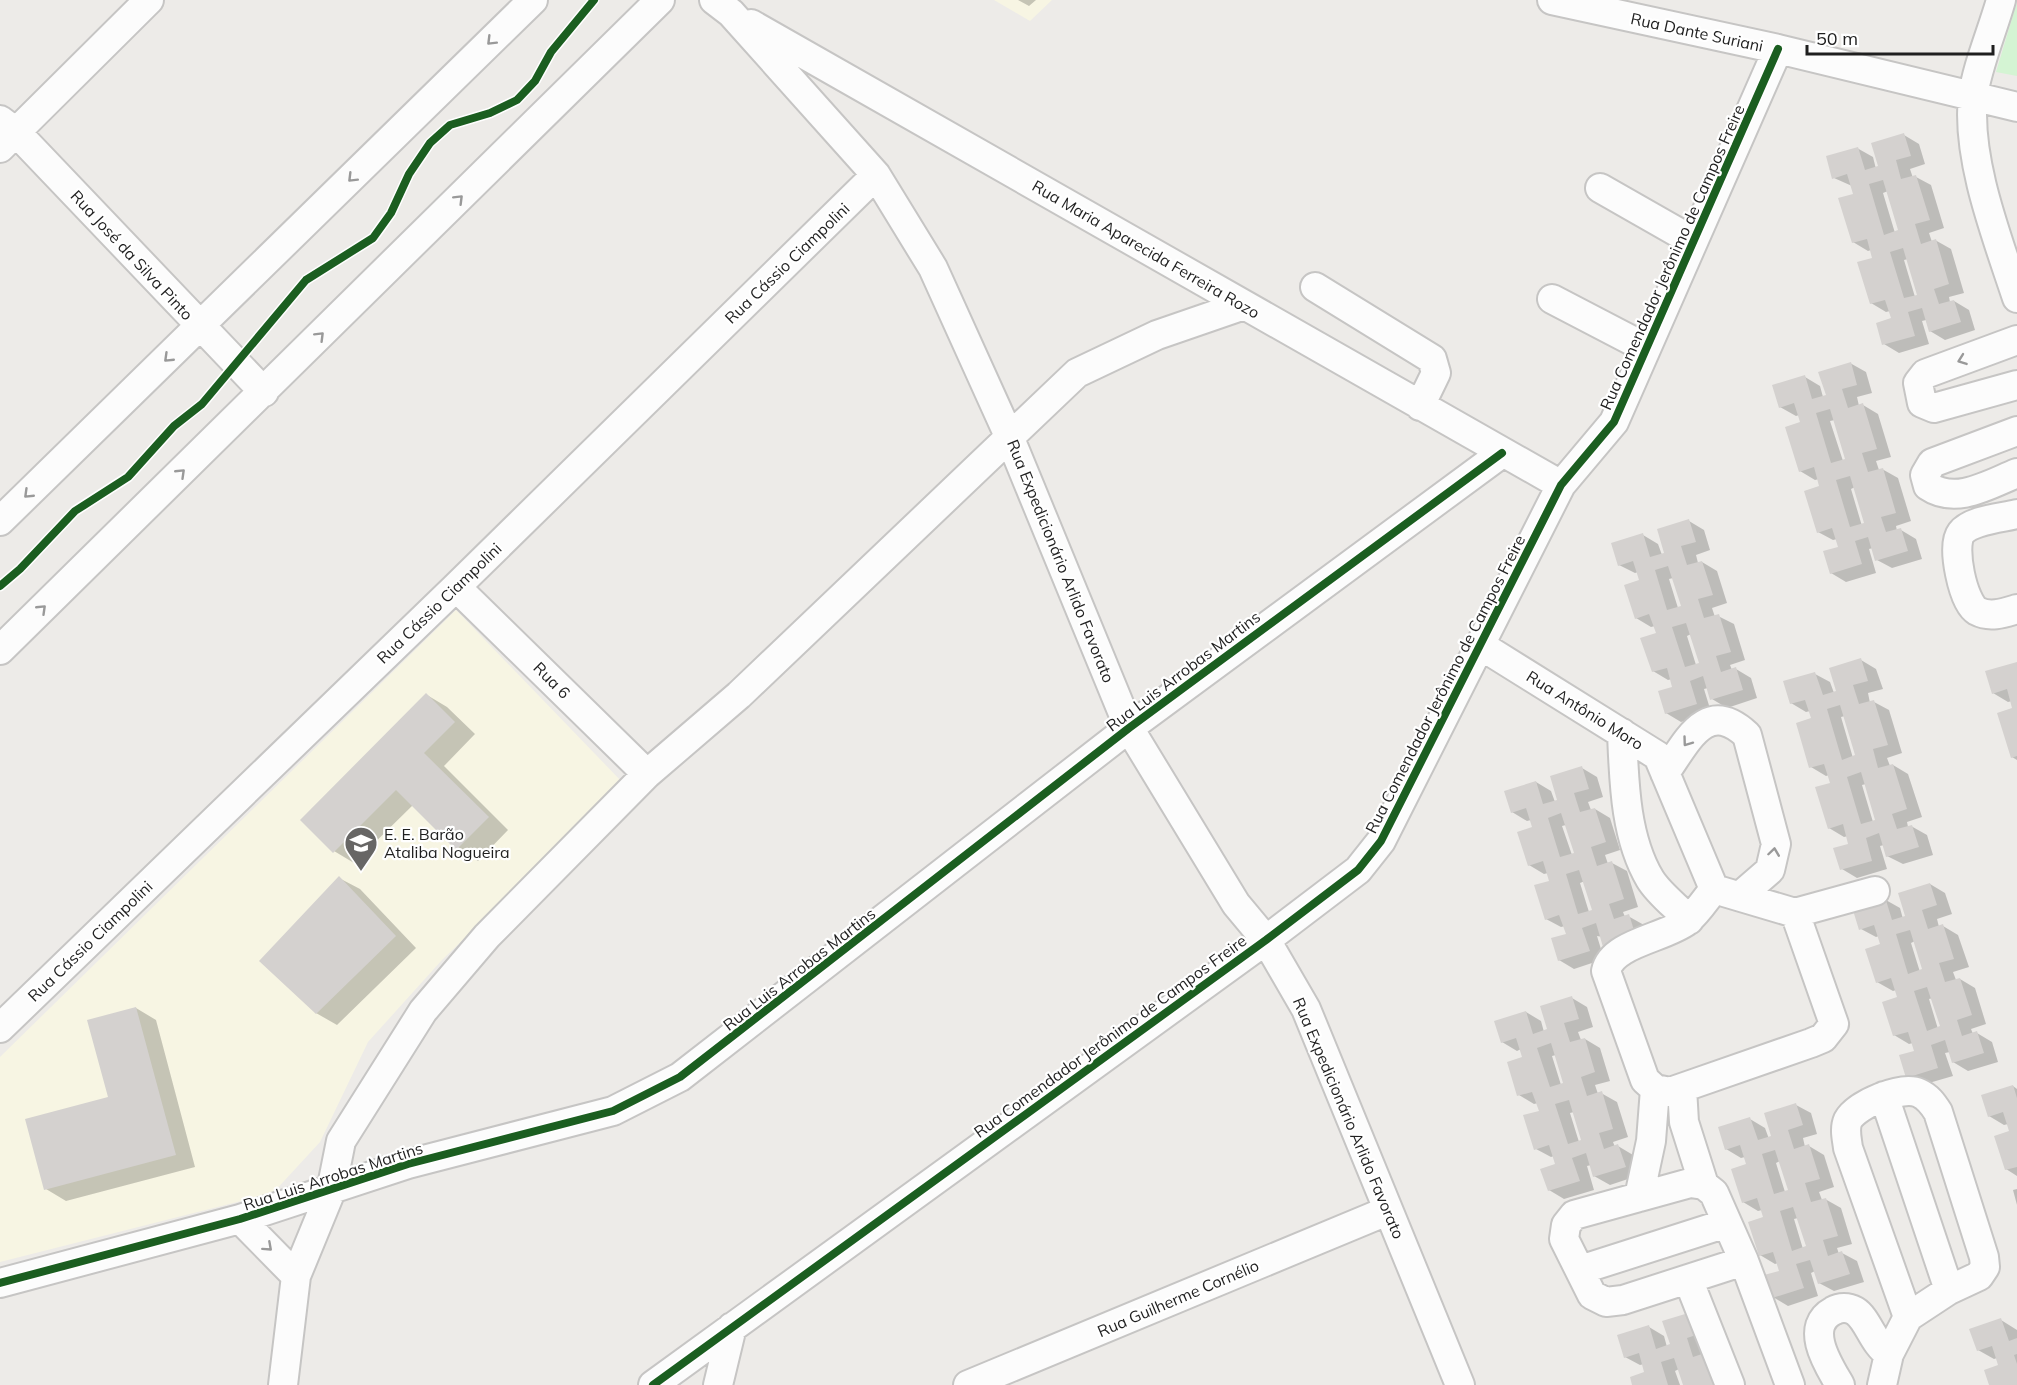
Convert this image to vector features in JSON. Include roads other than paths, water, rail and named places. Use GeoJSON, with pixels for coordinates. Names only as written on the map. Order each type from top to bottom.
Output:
{"type":"FeatureCollection","features":[{"type":"Feature","properties":{"kind":"street"},"geometry":{"type":"LineString","coordinates":[[5,133],[149,0]]}},
{"type":"Feature","properties":{"kind":"street"},"geometry":{"type":"LineString","coordinates":[[0,520],[533,0]]}},
{"type":"Feature","properties":{"kind":"street"},"geometry":{"type":"LineString","coordinates":[[0,650],[660,0]]}},
{"type":"Feature","properties":{"kind":"street","name":"Rua Dante Suriani"},"geometry":{"type":"LineString","coordinates":[[1552,0],[1778,49],[2017,107]]}},
{"type":"Feature","properties":{"kind":"street"},"geometry":{"type":"LineString","coordinates":[[2001,0],[1973,96],[1974,134],[1982,180],[2017,298]]}},
{"type":"Feature","properties":{"kind":"street","name":"Rua Expedicionário Arlido Favorato"},"geometry":{"type":"LineString","coordinates":[[723,6],[876,175],[933,268],[1009,436],[1129,728],[1236,904],[1266,940],[1306,1009],[1460,1385]]}},
{"type":"Feature","properties":{"kind":"street","name":"Rua Maria Aparecida Ferreira Rozo"},"geometry":{"type":"LineString","coordinates":[[723,6],[1561,485]]}},
{"type":"Feature","properties":{"kind":"street","name":"Rua Comendador Jerônimo de Campos Freire"},"geometry":{"type":"LineString","coordinates":[[653,1385],[1266,940],[1358,870],[1381,841],[1561,485],[1614,422],[1778,49]]}},
{"type":"Feature","properties":{"kind":"street","name":"Rua José da Silva Pinto"},"geometry":{"type":"LineString","coordinates":[[5,133],[264,392]]}},
{"type":"Feature","properties":{"kind":"street","name":"Rua Cássio Ciampolini"},"geometry":{"type":"LineString","coordinates":[[0,1028],[456,587],[876,175]]}},
{"type":"Feature","properties":{"kind":"street"},"geometry":{"type":"LineString","coordinates":[[1600,188],[1693,241]]}},
{"type":"Feature","properties":{"kind":"street"},"geometry":{"type":"LineString","coordinates":[[1315,287],[1432,359],[1436,373],[1420,406]]}},
{"type":"Feature","properties":{"kind":"street"},"geometry":{"type":"LineString","coordinates":[[1552,299],[1646,348]]}},
{"type":"Feature","properties":{"kind":"street"},"geometry":{"type":"LineString","coordinates":[[283,1385],[296,1276],[331,1191],[340,1141],[423,1011],[488,936],[647,774],[739,695],[1077,373],[1157,335],[1244,305]]}},
{"type":"Feature","properties":{"kind":"street"},"geometry":{"type":"LineString","coordinates":[[2017,340],[1925,374],[1918,383],[1922,404],[1934,408],[2017,384]]}},
{"type":"Feature","properties":{"kind":"street"},"geometry":{"type":"LineString","coordinates":[[2017,431],[1932,463],[1925,475],[1928,486],[1940,494],[1962,495],[2017,473]]}},
{"type":"Feature","properties":{"kind":"street","name":"Rua Luis Arrobas Martins"},"geometry":{"type":"LineString","coordinates":[[0,1283],[240,1219],[408,1164],[613,1111],[680,1077],[1129,728],[1502,453]]}},
{"type":"Feature","properties":{"kind":"street"},"geometry":{"type":"LineString","coordinates":[[2017,514],[1972,525],[1961,533],[1955,548],[1967,598],[1976,611],[1996,616],[2017,609]]}},
{"type":"Feature","properties":{"kind":"street","name":"Rua 6"},"geometry":{"type":"LineString","coordinates":[[456,587],[647,774]]}},
{"type":"Feature","properties":{"kind":"street","name":"Rua Antônio Moro"},"geometry":{"type":"LineString","coordinates":[[1480,645],[1658,756],[1727,892]]}},
{"type":"Feature","properties":{"kind":"street"},"geometry":{"type":"LineString","coordinates":[[1665,772],[1700,724],[1718,719],[1735,723],[1747,735],[1776,844],[1770,870],[1727,892],[1671,932],[1616,953],[1608,962],[1606,971],[1644,1080],[1668,1088],[1822,1038],[1834,1024],[1794,913]]}},
{"type":"Feature","properties":{"kind":"street"},"geometry":{"type":"LineString","coordinates":[[1622,733],[1625,796],[1641,860],[1651,881],[1689,920]]}},
{"type":"Feature","properties":{"kind":"street"},"geometry":{"type":"LineString","coordinates":[[1727,892],[1794,913],[1875,891]]}},
{"type":"Feature","properties":{"kind":"street"},"geometry":{"type":"LineString","coordinates":[[1668,1088],[1684,1122],[1704,1185]]}},
{"type":"Feature","properties":{"kind":"street"},"geometry":{"type":"LineString","coordinates":[[1639,1197],[1651,1141],[1668,1088]]}},
{"type":"Feature","properties":{"kind":"street"},"geometry":{"type":"LineString","coordinates":[[1882,1385],[1889,1354],[1908,1317],[1949,1290],[1979,1276],[1985,1267],[1984,1257],[1938,1112],[1929,1099],[1917,1092],[1902,1091],[1884,1096],[1858,1110],[1848,1120],[1846,1132],[1848,1148],[1908,1317]]}},
{"type":"Feature","properties":{"kind":"street"},"geometry":{"type":"LineString","coordinates":[[1884,1096],[1949,1290]]}},
{"type":"Feature","properties":{"kind":"street"},"geometry":{"type":"LineString","coordinates":[[1744,1261],[1623,1300],[1606,1302],[1593,1295],[1580,1270],[1564,1239],[1566,1225],[1574,1215],[1690,1183],[1704,1185],[1714,1193],[1744,1261],[1790,1385]]}},
{"type":"Feature","properties":{"kind":"street","name":"Rua Guilherme Cornélio"},"geometry":{"type":"LineString","coordinates":[[968,1385],[1387,1211]]}},
{"type":"Feature","properties":{"kind":"street"},"geometry":{"type":"LineString","coordinates":[[240,1219],[296,1276]]}},
{"type":"Feature","properties":{"kind":"street"},"geometry":{"type":"LineString","coordinates":[[1580,1270],[1727,1223]]}},
{"type":"Feature","properties":{"kind":"street"},"geometry":{"type":"LineString","coordinates":[[1688,1279],[1730,1385]]}},
{"type":"Feature","properties":{"kind":"street"},"geometry":{"type":"LineString","coordinates":[[1840,1385],[1820,1347],[1820,1333],[1824,1321],[1831,1312],[1843,1307],[1856,1311],[1881,1349],[1889,1354]]}},
{"type":"Feature","properties":{"kind":"street"},"geometry":{"type":"LineString","coordinates":[[718,1385],[732,1327]]}},
{"type":"Feature","properties":{"kind":"place","name":"E. E. Barão Ataliba Nogueira"},"geometry":{"type":"Point","coordinates":[361,872]}}]}
